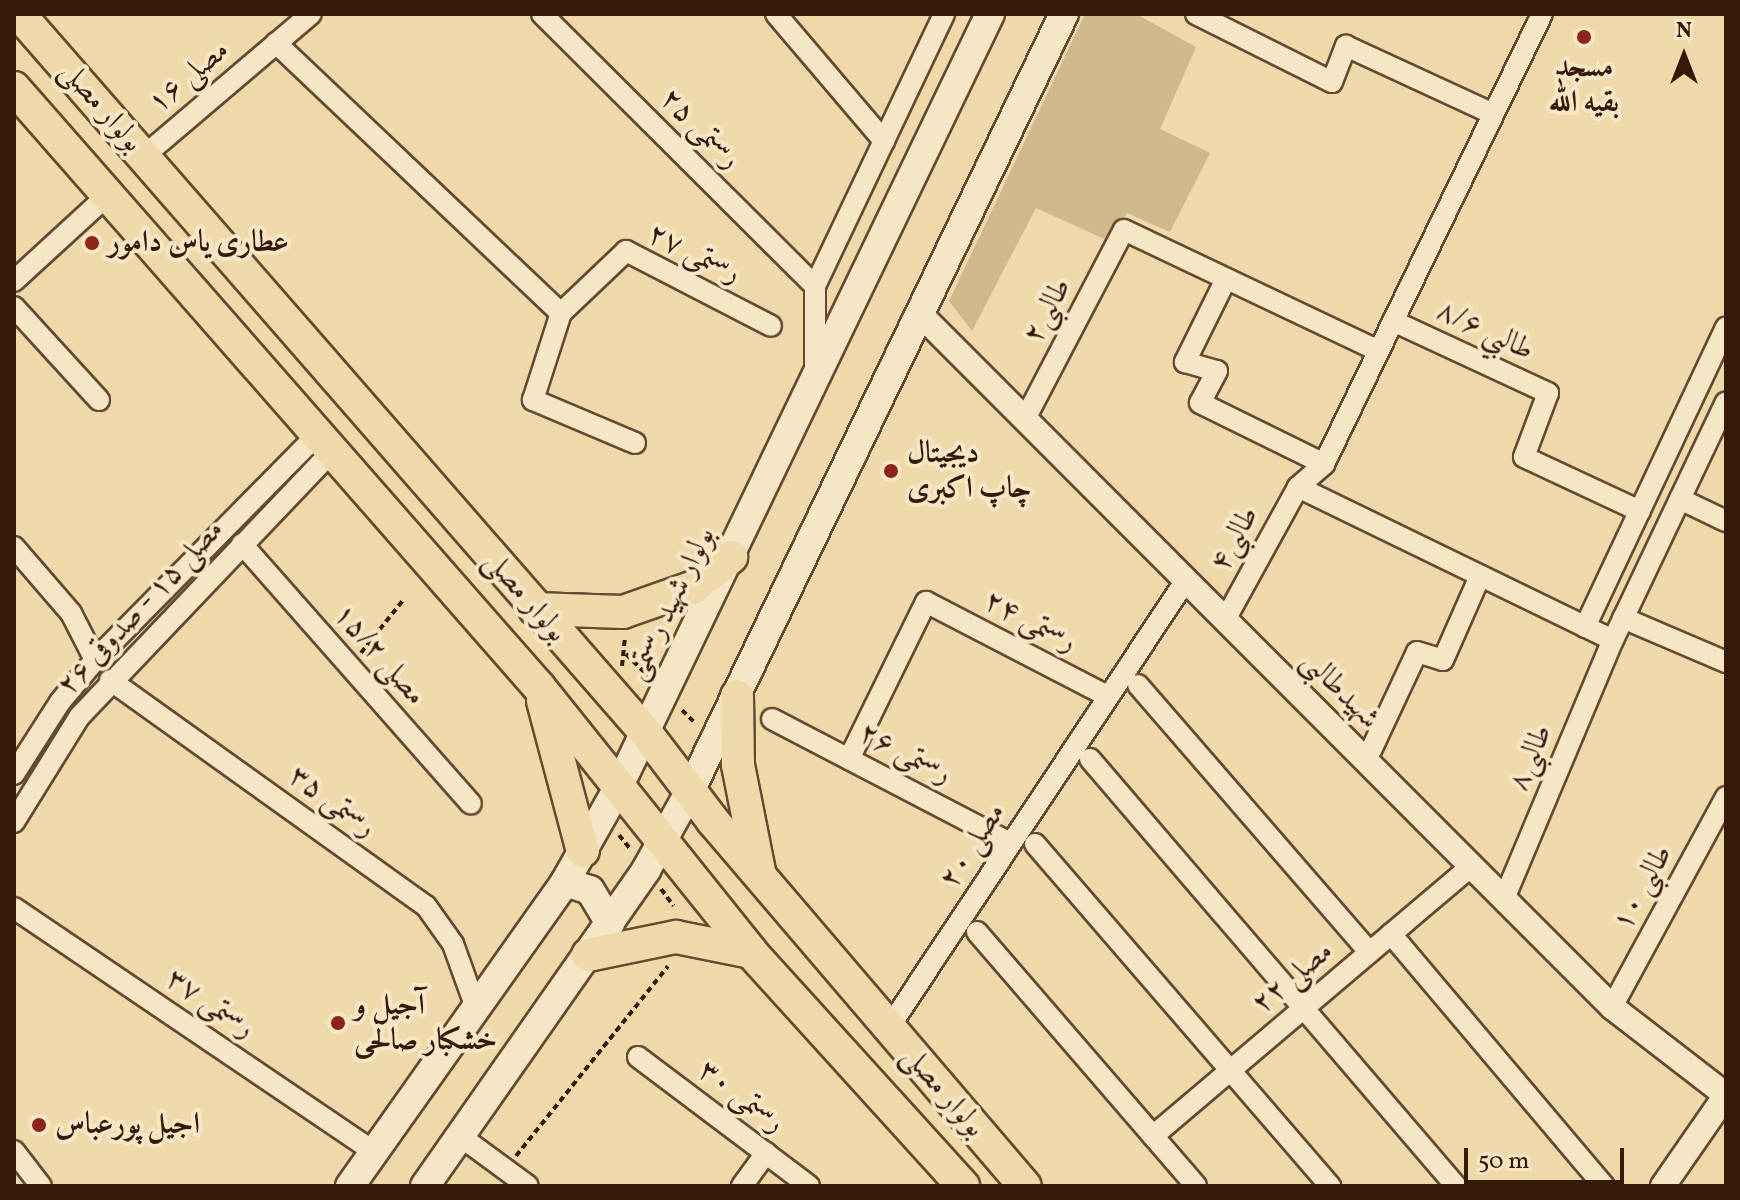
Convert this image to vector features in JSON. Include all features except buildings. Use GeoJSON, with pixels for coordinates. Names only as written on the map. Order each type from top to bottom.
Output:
{"type":"FeatureCollection","features":[{"type":"Feature","properties":{"kind":"main road","name":"بولوار مصلی"},"geometry":{"type":"LineString","coordinates":[[19,14],[646,733],[760,878],[1025,1186]]}},
{"type":"Feature","properties":{"kind":"main road","name":"بولوار شهید رستمی"},"geometry":{"type":"LineString","coordinates":[[350,1186],[565,882],[618,788],[990,14]]}},
{"type":"Feature","properties":{"kind":"main road"},"geometry":{"type":"LineString","coordinates":[[425,1186],[610,923],[691,789],[922,316],[1064,14]]}},
{"type":"Feature","properties":{"kind":"main road","name":"بولوار مصلی"},"geometry":{"type":"LineString","coordinates":[[14,88],[539,687],[618,788],[663,837],[751,952],[963,1186]]}},
{"type":"Feature","properties":{"kind":"main road"},"geometry":{"type":"LineString","coordinates":[[324,443],[351,396]]}},
{"type":"Feature","properties":{"kind":"main road"},"geometry":{"type":"LineString","coordinates":[[535,609],[623,612],[694,587],[731,557]]}},
{"type":"Feature","properties":{"kind":"main road"},"geometry":{"type":"LineString","coordinates":[[539,687],[583,851]]}},
{"type":"Feature","properties":{"kind":"main road"},"geometry":{"type":"LineString","coordinates":[[737,696],[738,765],[760,878]]}},
{"type":"Feature","properties":{"kind":"main road"},"geometry":{"type":"LineString","coordinates":[[565,882],[590,890],[610,923]]}},
{"type":"Feature","properties":{"kind":"main road"},"geometry":{"type":"LineString","coordinates":[[588,955],[675,922],[751,952]]}},
{"type":"Feature","properties":{"kind":"street","name":"رستمی ۲۵"},"geometry":{"type":"LineString","coordinates":[[542,14],[815,286]]}},
{"type":"Feature","properties":{"kind":"street"},"geometry":{"type":"LineString","coordinates":[[776,14],[884,141]]}},
{"type":"Feature","properties":{"kind":"street"},"geometry":{"type":"LineString","coordinates":[[815,383],[815,286],[944,14]]}},
{"type":"Feature","properties":{"kind":"street"},"geometry":{"type":"LineString","coordinates":[[1196,14],[1332,82],[1346,46],[1493,114]]}},
{"type":"Feature","properties":{"kind":"street"},"geometry":{"type":"LineString","coordinates":[[1379,351],[1226,279],[1185,362],[1217,371],[1200,403],[1324,464],[1379,351],[1493,114],[1542,14]]}},
{"type":"Feature","properties":{"kind":"street","name":"مصلی ۱۶"},"geometry":{"type":"LineString","coordinates":[[144,156],[276,43],[297,18]]}},
{"type":"Feature","properties":{"kind":"street"},"geometry":{"type":"LineString","coordinates":[[276,43],[561,313],[533,400],[635,443]]}},
{"type":"Feature","properties":{"kind":"street"},"geometry":{"type":"LineString","coordinates":[[14,281],[108,195]]}},
{"type":"Feature","properties":{"kind":"street","name":"طالبی۲"},"geometry":{"type":"LineString","coordinates":[[1025,419],[1124,230],[1226,279]]}},
{"type":"Feature","properties":{"kind":"street","name":"رستمی ۲۷"},"geometry":{"type":"LineString","coordinates":[[561,313],[626,251],[771,326]]}},
{"type":"Feature","properties":{"kind":"street"},"geometry":{"type":"LineString","coordinates":[[14,307],[99,400]]}},
{"type":"Feature","properties":{"kind":"street","name":"شهیدطالبی"},"geometry":{"type":"LineString","coordinates":[[922,316],[1612,1007],[1726,1095]]}},
{"type":"Feature","properties":{"kind":"street","name":"طالبي ۸/۶"},"geometry":{"type":"LineString","coordinates":[[1393,321],[1548,393],[1524,457],[1640,511]]}},
{"type":"Feature","properties":{"kind":"street"},"geometry":{"type":"LineString","coordinates":[[1585,627],[1726,328]]}},
{"type":"Feature","properties":{"kind":"street","name":"طالبی۸"},"geometry":{"type":"LineString","coordinates":[[1504,899],[1613,640],[1726,402]]}},
{"type":"Feature","properties":{"kind":"street","name":"مصلی ۱۵ - صدوقی ۲۶"},"geometry":{"type":"LineString","coordinates":[[14,822],[79,717],[110,680],[242,544],[324,443]]}},
{"type":"Feature","properties":{"kind":"street","name":"مصلی ۱۵ - صدوقی ۲۶"},"geometry":{"type":"LineString","coordinates":[[14,774],[60,702],[95,660],[324,443]]}},
{"type":"Feature","properties":{"kind":"street","name":"طالبی۴"},"geometry":{"type":"LineString","coordinates":[[1225,620],[1298,487],[1324,464]]}},
{"type":"Feature","properties":{"kind":"street"},"geometry":{"type":"LineString","coordinates":[[1298,487],[1613,640]]}},
{"type":"Feature","properties":{"kind":"street"},"geometry":{"type":"LineString","coordinates":[[1680,499],[1726,521]]}},
{"type":"Feature","properties":{"kind":"street","name":"مصلی ۱۵/۲"},"geometry":{"type":"LineString","coordinates":[[242,544],[471,804]]}},
{"type":"Feature","properties":{"kind":"street"},"geometry":{"type":"LineString","coordinates":[[17,557],[71,613],[95,660]]}},
{"type":"Feature","properties":{"kind":"street"},"geometry":{"type":"LineString","coordinates":[[1366,761],[1417,652],[1443,660],[1480,576]]}},
{"type":"Feature","properties":{"kind":"street","name":"مصلی ۲۰"},"geometry":{"type":"LineString","coordinates":[[888,1029],[1186,580]]}},
{"type":"Feature","properties":{"kind":"street","name":"رستمی ۲۴"},"geometry":{"type":"LineString","coordinates":[[849,759],[926,602],[1107,696]]}},
{"type":"Feature","properties":{"kind":"street"},"geometry":{"type":"LineString","coordinates":[[1623,618],[1726,662]]}},
{"type":"Feature","properties":{"kind":"street","name":"رستمی ۳۵"},"geometry":{"type":"LineString","coordinates":[[110,680],[426,906],[453,944],[476,1008]]}},
{"type":"Feature","properties":{"kind":"street"},"geometry":{"type":"LineString","coordinates":[[1138,685],[1369,952]]}},
{"type":"Feature","properties":{"kind":"street","name":"رستمی ۲۶"},"geometry":{"type":"LineString","coordinates":[[772,719],[1010,843]]}},
{"type":"Feature","properties":{"kind":"street"},"geometry":{"type":"LineString","coordinates":[[1090,759],[1456,1186]]}},
{"type":"Feature","properties":{"kind":"street","name":"طالبی ۱۰"},"geometry":{"type":"LineString","coordinates":[[1612,1007],[1726,797]]}},
{"type":"Feature","properties":{"kind":"street"},"geometry":{"type":"LineString","coordinates":[[1035,844],[1330,1186]]}},
{"type":"Feature","properties":{"kind":"street","name":"مصلی ۲۲"},"geometry":{"type":"LineString","coordinates":[[1153,1136],[1471,866]]}},
{"type":"Feature","properties":{"kind":"street","name":"رستمی ۳۷"},"geometry":{"type":"LineString","coordinates":[[14,908],[373,1151]]}},
{"type":"Feature","properties":{"kind":"street"},"geometry":{"type":"LineString","coordinates":[[977,932],[1196,1186]]}},
{"type":"Feature","properties":{"kind":"street"},"geometry":{"type":"LineString","coordinates":[[1391,934],[1604,1186]]}},
{"type":"Feature","properties":{"kind":"street","name":"رستمی ۳۰"},"geometry":{"type":"LineString","coordinates":[[638,1057],[809,1186]]}},
{"type":"Feature","properties":{"kind":"street"},"geometry":{"type":"LineString","coordinates":[[1663,1186],[1726,1095]]}},
{"type":"Feature","properties":{"kind":"street"},"geometry":{"type":"LineString","coordinates":[[460,1136],[528,1186]]}},
{"type":"Feature","properties":{"kind":"street"},"geometry":{"type":"LineString","coordinates":[[14,1151],[41,1186]]}},
{"type":"Feature","properties":{"kind":"street"},"geometry":{"type":"LineString","coordinates":[[742,1186],[766,1153]]}},
{"type":"Feature","properties":{"kind":"path"},"geometry":{"type":"LineString","coordinates":[[350,668],[404,599]]}},
{"type":"Feature","properties":{"kind":"path"},"geometry":{"type":"LineString","coordinates":[[506,1169],[678,954],[675,922]]}},
{"type":"Feature","properties":{"kind":"shaded area"},"geometry":{"type":"Polygon","coordinates":[[[1085,14],[1136,14],[1196,47],[1160,129],[1210,153],[1170,232],[1127,213],[1109,241],[1036,208],[972,331],[949,301],[1085,14]]]}},
{"type":"Feature","properties":{"kind":"place","name":"مسجد بقیه الله"},"geometry":{"type":"Point","coordinates":[1584,37]}},
{"type":"Feature","properties":{"kind":"place","name":"عطاری یاس دامور"},"geometry":{"type":"Point","coordinates":[92,243]}},
{"type":"Feature","properties":{"kind":"place","name":"دیجیتال چاپ اکبری"},"geometry":{"type":"Point","coordinates":[891,471]}},
{"type":"Feature","properties":{"kind":"place","name":"آجیل و خشکبار صالحی"},"geometry":{"type":"Point","coordinates":[338,1023]}},
{"type":"Feature","properties":{"kind":"place","name":"اجیل پورعباس"},"geometry":{"type":"Point","coordinates":[39,1125]}}]}
